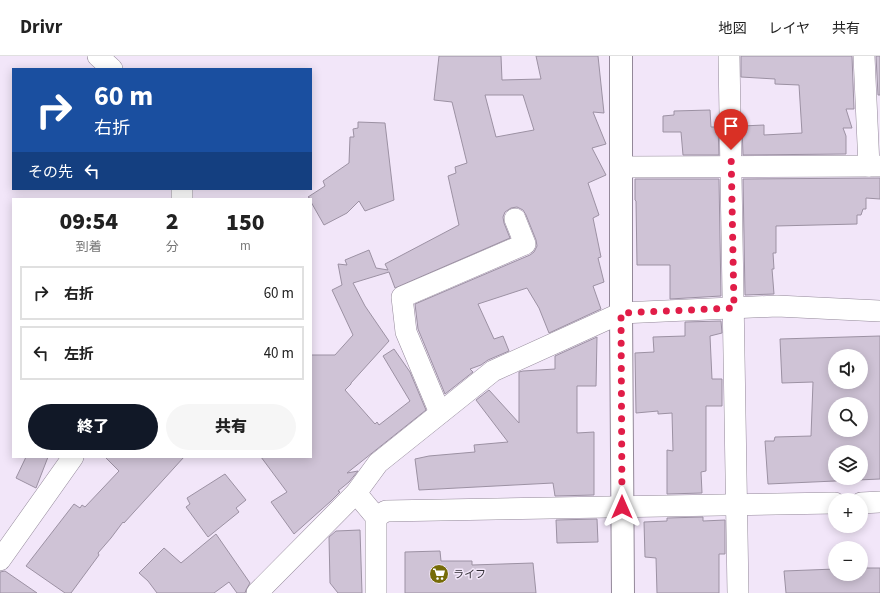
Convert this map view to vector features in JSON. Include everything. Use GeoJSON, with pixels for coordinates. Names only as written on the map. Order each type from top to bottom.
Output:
{"type":"FeatureCollection","features":[{"type":"Feature","properties":{"kind":"street"},"geometry":{"type":"LineString","coordinates":[[98,56],[111,68]]}},
{"type":"Feature","properties":{"kind":"street"},"geometry":{"type":"LineString","coordinates":[[621,56],[623,593]]}},
{"type":"Feature","properties":{"kind":"street"},"geometry":{"type":"LineString","coordinates":[[729,56],[738,593]]}},
{"type":"Feature","properties":{"kind":"street"},"geometry":{"type":"LineString","coordinates":[[621,167],[875,166],[864,56]]}},
{"type":"Feature","properties":{"kind":"street"},"geometry":{"type":"LineString","coordinates":[[440,413],[406,332],[402,297],[525,244],[515,219]]}},
{"type":"Feature","properties":{"kind":"street"},"geometry":{"type":"LineString","coordinates":[[257,593],[356,493],[378,463],[493,371],[621,313],[777,306],[880,311]]}},
{"type":"Feature","properties":{"kind":"street"},"geometry":{"type":"LineString","coordinates":[[0,560],[72,458]]}},
{"type":"Feature","properties":{"kind":"street"},"geometry":{"type":"LineString","coordinates":[[356,493],[376,517],[376,593]]}},
{"type":"Feature","properties":{"kind":"street"},"geometry":{"type":"LineString","coordinates":[[868,503],[880,502]]}},
{"type":"Feature","properties":{"kind":"street"},"geometry":{"type":"LineString","coordinates":[[376,517],[386,511],[828,503]]}},
{"type":"Feature","properties":{"kind":"building"},"geometry":{"type":"Polygon","coordinates":[[[439,56],[501,56],[502,80],[541,79],[536,56],[598,56],[604,113],[593,112],[606,144],[592,148],[606,175],[588,183],[599,215],[593,218],[601,257],[598,258],[604,282],[593,286],[601,309],[549,333],[539,308],[527,288],[478,304],[494,339],[503,336],[509,351],[470,369],[473,372],[445,394],[418,329],[415,304],[534,252],[537,246],[536,240],[523,210],[517,207],[511,208],[505,212],[503,217],[504,223],[510,238],[395,288],[389,272],[353,283],[365,306],[389,341],[345,390],[375,424],[377,422],[379,425],[410,401],[383,356],[394,349],[410,372],[426,410],[347,473],[358,471],[349,482],[338,491],[340,492],[331,501],[294,534],[271,502],[287,492],[262,458],[312,458],[312,355],[335,355],[353,335],[332,290],[342,285],[338,264],[347,265],[345,260],[369,250],[376,268],[388,270],[385,264],[459,225],[448,176],[456,173],[455,167],[467,163],[452,102],[434,100],[439,56]],[[485,95],[496,137],[534,130],[523,95],[485,95]]]}},
{"type":"Feature","properties":{"kind":"building"},"geometry":{"type":"Polygon","coordinates":[[[741,56],[852,56],[854,109],[846,109],[852,128],[843,128],[846,136],[846,154],[743,155],[742,126],[764,125],[764,135],[802,133],[799,85],[775,84],[775,79],[741,77],[741,56]]]}},
{"type":"Feature","properties":{"kind":"building"},"geometry":{"type":"Polygon","coordinates":[[[876,56],[880,56],[880,95],[878,95],[876,56]]]}},
{"type":"Feature","properties":{"kind":"building"},"geometry":{"type":"Polygon","coordinates":[[[710,110],[711,127],[718,127],[719,155],[683,155],[681,132],[663,132],[663,116],[674,115],[674,111],[710,110]]]}},
{"type":"Feature","properties":{"kind":"building"},"geometry":{"type":"Polygon","coordinates":[[[358,122],[385,123],[394,200],[365,211],[359,201],[347,213],[324,225],[312,204],[312,198],[308,197],[325,186],[323,181],[349,163],[350,137],[354,137],[353,129],[358,128],[358,122]]]}},
{"type":"Feature","properties":{"kind":"building"},"geometry":{"type":"Polygon","coordinates":[[[880,178],[880,199],[866,198],[866,209],[863,209],[861,215],[857,215],[857,224],[776,226],[776,253],[773,253],[774,269],[772,269],[774,294],[745,295],[743,179],[880,178]]]}},
{"type":"Feature","properties":{"kind":"building"},"geometry":{"type":"Polygon","coordinates":[[[635,179],[719,179],[721,296],[670,299],[670,265],[637,265],[635,179]]]}},
{"type":"Feature","properties":{"kind":"building"},"geometry":{"type":"Polygon","coordinates":[[[721,321],[722,333],[710,336],[712,379],[722,379],[722,406],[706,406],[706,471],[701,472],[702,493],[667,494],[667,450],[673,451],[672,413],[658,414],[658,411],[636,413],[635,353],[654,352],[653,337],[685,336],[685,322],[721,321]]]}},
{"type":"Feature","properties":{"kind":"building"},"geometry":{"type":"Polygon","coordinates":[[[880,336],[880,479],[868,480],[868,445],[828,445],[828,481],[768,484],[765,441],[774,441],[775,437],[811,436],[813,382],[782,383],[780,339],[880,336]]]}},
{"type":"Feature","properties":{"kind":"building"},"geometry":{"type":"Polygon","coordinates":[[[597,337],[596,386],[577,386],[577,433],[594,432],[594,495],[555,496],[553,483],[419,490],[415,459],[429,456],[475,452],[474,445],[508,442],[476,400],[489,390],[519,423],[519,372],[555,369],[555,356],[597,337]]]}},
{"type":"Feature","properties":{"kind":"building"},"geometry":{"type":"Polygon","coordinates":[[[26,458],[48,458],[36,488],[16,478],[26,458]]]}},
{"type":"Feature","properties":{"kind":"building"},"geometry":{"type":"Polygon","coordinates":[[[106,458],[183,458],[124,523],[123,522],[98,553],[99,555],[71,593],[65,593],[26,566],[74,504],[80,508],[82,505],[85,507],[119,471],[106,458]]]}},
{"type":"Feature","properties":{"kind":"building"},"geometry":{"type":"Polygon","coordinates":[[[225,474],[246,500],[236,508],[239,512],[208,537],[186,507],[190,504],[187,498],[225,474]]]}},
{"type":"Feature","properties":{"kind":"building"},"geometry":{"type":"Polygon","coordinates":[[[703,517],[703,521],[725,520],[725,554],[719,554],[719,593],[657,593],[656,558],[645,557],[644,522],[667,521],[667,518],[703,517]]]}},
{"type":"Feature","properties":{"kind":"building"},"geometry":{"type":"Polygon","coordinates":[[[597,519],[598,542],[557,543],[556,520],[597,519]]]}},
{"type":"Feature","properties":{"kind":"building"},"geometry":{"type":"Polygon","coordinates":[[[360,530],[362,593],[338,593],[330,583],[329,537],[336,531],[360,530]]]}},
{"type":"Feature","properties":{"kind":"building"},"geometry":{"type":"Polygon","coordinates":[[[216,534],[250,583],[245,593],[237,593],[229,582],[214,593],[157,593],[148,581],[139,573],[164,548],[181,563],[216,534]]]}},
{"type":"Feature","properties":{"kind":"building"},"geometry":{"type":"Polygon","coordinates":[[[440,551],[441,561],[472,561],[472,565],[533,563],[536,593],[405,593],[405,552],[440,551]]]}},
{"type":"Feature","properties":{"kind":"building"},"geometry":{"type":"Polygon","coordinates":[[[868,568],[880,568],[880,593],[786,593],[784,571],[828,569],[828,581],[868,581],[868,568]]]}},
{"type":"Feature","properties":{"kind":"building"},"geometry":{"type":"Polygon","coordinates":[[[5,571],[37,593],[0,593],[0,572],[5,571]]]}},
{"type":"Feature","properties":{"kind":"place","name":"ライフ"},"geometry":{"type":"Point","coordinates":[439,574]}},
{"type":"Feature","properties":{"kind":"route"},"geometry":{"type":"LineString","coordinates":[[622,507],[621,313],[734,308],[731,150]]}}]}
